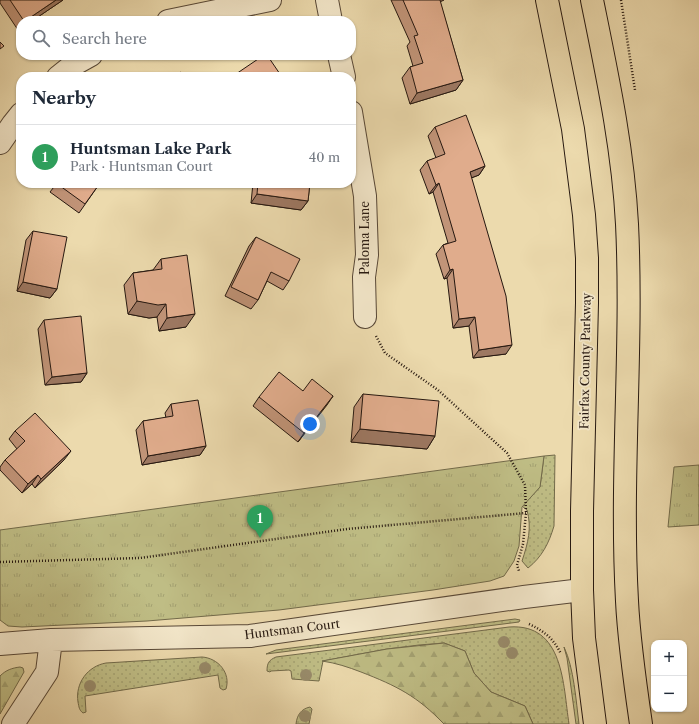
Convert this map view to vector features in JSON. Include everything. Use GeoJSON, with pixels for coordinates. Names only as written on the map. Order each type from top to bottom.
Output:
{"type":"FeatureCollection","features":[{"type":"Feature","properties":{"kind":"highway","name":"Fairfax County Parkway"},"geometry":{"type":"LineString","coordinates":[[547,0],[573,129],[584,215],[587,303],[582,590],[584,638],[595,724]]}},
{"type":"Feature","properties":{"kind":"highway"},"geometry":{"type":"LineString","coordinates":[[592,0],[618,135],[627,222],[629,311],[625,486],[626,572],[630,641],[641,724]]}},
{"type":"Feature","properties":{"kind":"street"},"geometry":{"type":"LineString","coordinates":[[192,16],[270,0]]}},
{"type":"Feature","properties":{"kind":"street"},"geometry":{"type":"LineString","coordinates":[[327,0],[331,16]]}},
{"type":"Feature","properties":{"kind":"street"},"geometry":{"type":"LineString","coordinates":[[66,72],[84,60]]}},
{"type":"Feature","properties":{"kind":"street"},"geometry":{"type":"LineString","coordinates":[[340,60],[343,72]]}},
{"type":"Feature","properties":{"kind":"street"},"geometry":{"type":"LineString","coordinates":[[0,143],[16,120]]}},
{"type":"Feature","properties":{"kind":"street","name":"Paloma Lane"},"geometry":{"type":"LineString","coordinates":[[356,142],[365,196],[367,255],[364,277],[365,317]]}},
{"type":"Feature","properties":{"kind":"street","name":"Huntsman Court"},"geometry":{"type":"LineString","coordinates":[[0,644],[51,640],[250,636],[582,590]]}},
{"type":"Feature","properties":{"kind":"street"},"geometry":{"type":"LineString","coordinates":[[13,724],[47,672],[51,640]]}},
{"type":"Feature","properties":{"kind":"path"},"geometry":{"type":"LineString","coordinates":[[365,317],[385,353],[438,390],[507,453],[525,485],[526,513],[523,544],[517,565],[519,571]]}},
{"type":"Feature","properties":{"kind":"path"},"geometry":{"type":"LineString","coordinates":[[0,562],[140,558],[347,530],[526,513]]}},
{"type":"Feature","properties":{"kind":"path"},"geometry":{"type":"LineString","coordinates":[[529,624],[543,631],[556,644],[563,657]]}},
{"type":"Feature","properties":{"kind":"green space"},"geometry":{"type":"Polygon","coordinates":[[[555,455],[554,526],[544,549],[533,564],[528,568],[522,561],[528,542],[529,523],[527,510],[522,506],[540,487],[544,456],[555,455]]]}},
{"type":"Feature","properties":{"kind":"green space"},"geometry":{"type":"Polygon","coordinates":[[[544,456],[540,487],[522,507],[519,546],[514,561],[504,576],[490,581],[279,610],[147,621],[22,627],[8,626],[0,620],[0,530],[544,456]]]}},
{"type":"Feature","properties":{"kind":"green space"},"geometry":{"type":"Polygon","coordinates":[[[699,465],[699,525],[668,527],[674,467],[699,465]]]}},
{"type":"Feature","properties":{"kind":"green space"},"geometry":{"type":"Polygon","coordinates":[[[515,619],[520,620],[519,622],[266,654],[276,650],[515,619]]]}},
{"type":"Feature","properties":{"kind":"green space"},"geometry":{"type":"Polygon","coordinates":[[[509,627],[527,628],[541,635],[551,646],[562,675],[569,724],[533,724],[525,706],[491,692],[474,673],[465,651],[444,643],[387,649],[323,661],[319,681],[292,679],[291,671],[289,670],[267,671],[269,662],[276,657],[509,627]]]}},
{"type":"Feature","properties":{"kind":"green space"},"geometry":{"type":"Polygon","coordinates":[[[444,643],[465,651],[474,673],[491,692],[525,706],[533,724],[444,724],[425,706],[396,687],[351,668],[322,661],[387,649],[444,643]]]}},
{"type":"Feature","properties":{"kind":"green space"},"geometry":{"type":"Polygon","coordinates":[[[564,647],[570,665],[576,695],[579,724],[576,724],[567,658],[564,647]]]}},
{"type":"Feature","properties":{"kind":"green space"},"geometry":{"type":"Polygon","coordinates":[[[202,657],[213,660],[222,667],[227,677],[226,689],[223,690],[220,688],[218,675],[85,696],[86,712],[83,713],[79,708],[78,695],[81,682],[88,672],[100,665],[106,663],[202,657]]]}},
{"type":"Feature","properties":{"kind":"green space"},"geometry":{"type":"Polygon","coordinates":[[[20,667],[23,668],[24,672],[0,714],[0,676],[9,670],[20,667]]]}},
{"type":"Feature","properties":{"kind":"green space"},"geometry":{"type":"Polygon","coordinates":[[[310,707],[312,709],[309,724],[296,724],[300,713],[304,709],[310,707]]]}},
{"type":"Feature","properties":{"kind":"building"},"geometry":{"type":"Polygon","coordinates":[[[10,0],[56,0],[32,16],[21,16],[10,0]]]}},
{"type":"Feature","properties":{"kind":"building"},"geometry":{"type":"Polygon","coordinates":[[[403,0],[440,0],[463,80],[417,93],[410,67],[423,63],[414,36],[418,35],[403,0]]]}},
{"type":"Feature","properties":{"kind":"building"},"geometry":{"type":"Polygon","coordinates":[[[0,42],[4,46],[0,49],[0,42]]]}},
{"type":"Feature","properties":{"kind":"building"},"geometry":{"type":"Polygon","coordinates":[[[257,60],[270,60],[279,72],[239,72],[257,60]]]}},
{"type":"Feature","properties":{"kind":"building"},"geometry":{"type":"Polygon","coordinates":[[[466,115],[485,166],[470,172],[506,296],[512,345],[479,350],[475,317],[459,319],[453,269],[450,270],[443,245],[456,241],[439,183],[436,185],[427,161],[445,154],[435,127],[466,115]]]}},
{"type":"Feature","properties":{"kind":"building"},"geometry":{"type":"Polygon","coordinates":[[[63,188],[96,188],[85,204],[63,188]]]}},
{"type":"Feature","properties":{"kind":"building"},"geometry":{"type":"Polygon","coordinates":[[[258,188],[309,188],[308,201],[257,194],[258,188]]]}},
{"type":"Feature","properties":{"kind":"building"},"geometry":{"type":"Polygon","coordinates":[[[33,231],[67,237],[57,289],[23,282],[33,231]]]}},
{"type":"Feature","properties":{"kind":"building"},"geometry":{"type":"Polygon","coordinates":[[[256,237],[300,259],[289,281],[271,272],[258,300],[231,287],[256,237]]]}},
{"type":"Feature","properties":{"kind":"building"},"geometry":{"type":"Polygon","coordinates":[[[187,255],[195,314],[167,318],[166,304],[158,305],[137,301],[133,273],[162,269],[161,259],[187,255]]]}},
{"type":"Feature","properties":{"kind":"building"},"geometry":{"type":"Polygon","coordinates":[[[81,316],[87,373],[52,377],[44,320],[81,316]]]}},
{"type":"Feature","properties":{"kind":"building"},"geometry":{"type":"Polygon","coordinates":[[[279,372],[303,391],[312,379],[333,396],[304,433],[259,397],[279,372]]]}},
{"type":"Feature","properties":{"kind":"building"},"geometry":{"type":"Polygon","coordinates":[[[363,394],[439,401],[435,436],[360,429],[363,394]]]}},
{"type":"Feature","properties":{"kind":"building"},"geometry":{"type":"Polygon","coordinates":[[[198,400],[206,446],[148,456],[143,421],[173,416],[171,404],[198,400]]]}},
{"type":"Feature","properties":{"kind":"building"},"geometry":{"type":"Polygon","coordinates":[[[35,413],[71,451],[41,479],[38,475],[28,484],[5,460],[25,441],[15,431],[35,413]]]}},
{"type":"Feature","properties":{"kind":"place","name":"Huntsman Lake Park"},"geometry":{"type":"Point","coordinates":[260,538]}}]}
